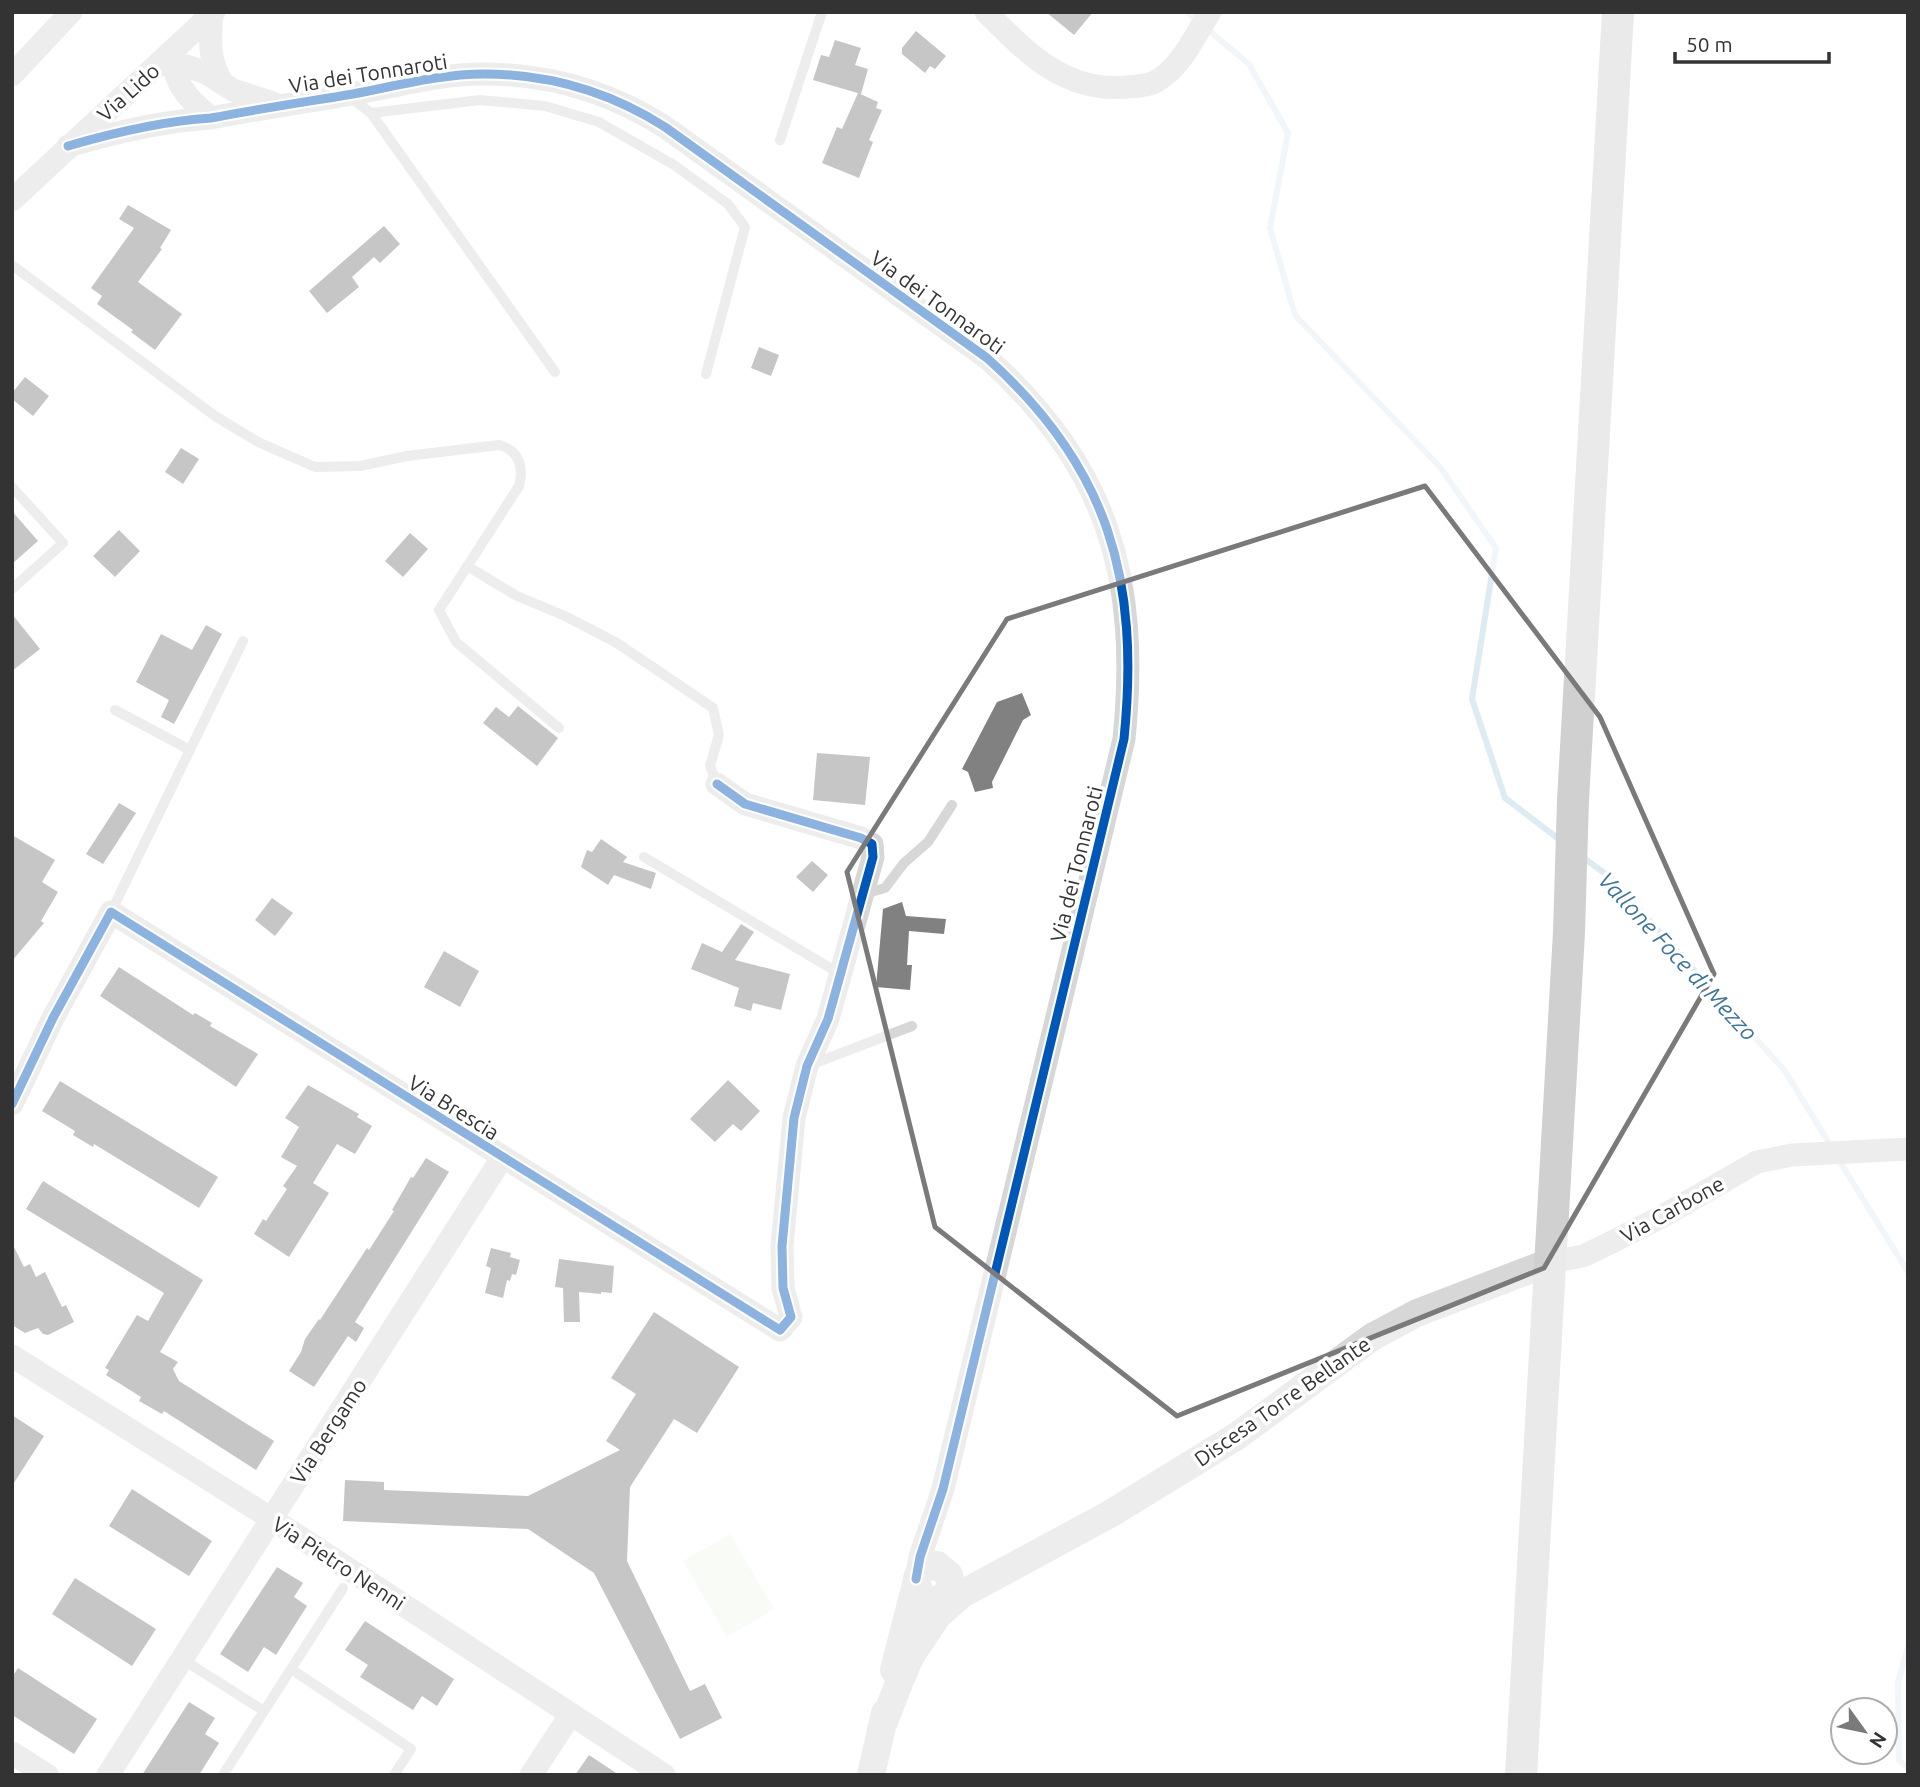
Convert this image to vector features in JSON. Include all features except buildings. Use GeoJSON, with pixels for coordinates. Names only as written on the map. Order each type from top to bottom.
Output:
{"type":"FeatureCollection","features":[{"type":"Feature","properties":{"kind":"main road"},"geometry":{"type":"LineString","coordinates":[[1521,1775],[1618,12]]}},
{"type":"Feature","properties":{"kind":"street"},"geometry":{"type":"LineString","coordinates":[[12,75],[71,12]]}},
{"type":"Feature","properties":{"kind":"street"},"geometry":{"type":"LineString","coordinates":[[986,12],[1039,62],[1069,80],[1100,88],[1145,85],[1158,81],[1177,64],[1210,12]]}},
{"type":"Feature","properties":{"kind":"street"},"geometry":{"type":"LineString","coordinates":[[213,13],[211,52],[215,71],[222,82]]}},
{"type":"Feature","properties":{"kind":"street","name":"Via Lido"},"geometry":{"type":"LineString","coordinates":[[12,200],[68,146],[168,60],[213,13]]}},
{"type":"Feature","properties":{"kind":"street"},"geometry":{"type":"LineString","coordinates":[[168,60],[222,82],[233,90],[279,104]]}},
{"type":"Feature","properties":{"kind":"street"},"geometry":{"type":"LineString","coordinates":[[168,60],[188,99],[211,118]]}},
{"type":"Feature","properties":{"kind":"street","name":"Via dei Tonnaroti"},"geometry":{"type":"LineString","coordinates":[[68,146],[173,120],[211,118],[279,104],[444,78],[483,74],[520,76],[578,86],[617,100],[646,115],[988,358],[1033,403],[1078,463],[1107,525],[1122,582],[1128,649],[1124,739],[943,1489]]}},
{"type":"Feature","properties":{"kind":"street"},"geometry":{"type":"LineString","coordinates":[[717,785],[745,804],[861,838],[872,844],[873,857],[842,975],[828,1019],[807,1066]]}},
{"type":"Feature","properties":{"kind":"street"},"geometry":{"type":"LineString","coordinates":[[12,1104],[53,1018],[111,912]]}},
{"type":"Feature","properties":{"kind":"street","name":"Via Brescia"},"geometry":{"type":"LineString","coordinates":[[111,912],[780,1330],[791,1317],[783,1288],[782,1246],[794,1118],[807,1066]]}},
{"type":"Feature","properties":{"kind":"street","name":"Via Carbone"},"geometry":{"type":"LineString","coordinates":[[1550,1262],[1583,1256],[1608,1244],[1757,1162],[1792,1156],[1908,1149]]}},
{"type":"Feature","properties":{"kind":"street","name":"Via Bergamo"},"geometry":{"type":"LineString","coordinates":[[108,1775],[502,1158]]}},
{"type":"Feature","properties":{"kind":"street","name":"Discesa Torre Bellante"},"geometry":{"type":"LineString","coordinates":[[946,1591],[1022,1560],[1110,1514],[1237,1436],[1372,1337],[1417,1313],[1550,1262]]}},
{"type":"Feature","properties":{"kind":"street","name":"Via Pietro Nenni"},"geometry":{"type":"LineString","coordinates":[[12,1356],[272,1519],[664,1775]]}},
{"type":"Feature","properties":{"kind":"street"},"geometry":{"type":"LineString","coordinates":[[871,1775],[920,1557],[943,1489]]}},
{"type":"Feature","properties":{"kind":"street"},"geometry":{"type":"LineString","coordinates":[[881,1729],[909,1660],[946,1591],[943,1489]]}},
{"type":"Feature","properties":{"kind":"street"},"geometry":{"type":"LineString","coordinates":[[916,1581],[923,1598],[946,1591]]}},
{"type":"Feature","properties":{"kind":"street"},"geometry":{"type":"LineString","coordinates":[[531,1775],[571,1714]]}},
{"type":"Feature","properties":{"kind":"street"},"geometry":{"type":"LineString","coordinates":[[12,1753],[47,1775]]}},
{"type":"Feature","properties":{"kind":"lane"},"geometry":{"type":"LineString","coordinates":[[780,140],[821,12]]}},
{"type":"Feature","properties":{"kind":"lane"},"geometry":{"type":"LineString","coordinates":[[347,95],[371,113],[555,372]]}},
{"type":"Feature","properties":{"kind":"lane"},"geometry":{"type":"LineString","coordinates":[[371,113],[480,100],[545,106],[599,122],[674,165],[727,204],[746,227],[706,374]]}},
{"type":"Feature","properties":{"kind":"lane"},"geometry":{"type":"LineString","coordinates":[[12,265],[215,416],[258,442],[315,467],[360,466],[407,456],[499,445],[506,447],[520,460],[523,472],[519,486],[439,610],[456,642],[559,728]]}},
{"type":"Feature","properties":{"kind":"lane"},"geometry":{"type":"LineString","coordinates":[[12,488],[63,543],[12,589]]}},
{"type":"Feature","properties":{"kind":"lane"},"geometry":{"type":"LineString","coordinates":[[467,566],[517,596],[565,616],[617,643],[713,708],[719,735],[710,766],[717,785]]}},
{"type":"Feature","properties":{"kind":"lane"},"geometry":{"type":"LineString","coordinates":[[111,912],[243,641]]}},
{"type":"Feature","properties":{"kind":"lane"},"geometry":{"type":"LineString","coordinates":[[115,710],[190,750]]}},
{"type":"Feature","properties":{"kind":"lane"},"geometry":{"type":"LineString","coordinates":[[864,894],[885,888],[904,863],[928,842],[952,805]]}},
{"type":"Feature","properties":{"kind":"lane"},"geometry":{"type":"LineString","coordinates":[[644,857],[842,975]]}},
{"type":"Feature","properties":{"kind":"lane"},"geometry":{"type":"LineString","coordinates":[[807,1066],[912,1026]]}},
{"type":"Feature","properties":{"kind":"lane"},"geometry":{"type":"LineString","coordinates":[[223,1775],[343,1588]]}},
{"type":"Feature","properties":{"kind":"lane"},"geometry":{"type":"LineString","coordinates":[[182,1659],[264,1711]]}},
{"type":"Feature","properties":{"kind":"lane"},"geometry":{"type":"LineString","coordinates":[[291,1669],[411,1749],[394,1775]]}},
{"type":"Feature","properties":{"kind":"highlighted area"},"geometry":{"type":"Polygon","coordinates":[[[1425,486],[1600,717],[1714,974],[1544,1268],[1177,1416],[935,1227],[847,872],[1007,619],[1425,486]]]}},
{"type":"Feature","properties":{"kind":"shaded area"},"geometry":{"type":"Polygon","coordinates":[[[730,1534],[774,1609],[727,1637],[683,1561],[730,1534]]]}},
{"type":"Feature","properties":{"kind":"waterway","name":"Vallone Foce di Mezzo"},"geometry":{"type":"LineString","coordinates":[[1187,12],[1197,21]]}},
{"type":"Feature","properties":{"kind":"waterway","name":"Vallone Foce di Mezzo"},"geometry":{"type":"LineString","coordinates":[[1206,28],[1249,64],[1288,133],[1270,228],[1295,315],[1440,467],[1496,548],[1472,699],[1505,798],[1560,840]]}},
{"type":"Feature","properties":{"kind":"waterway","name":"Vallone Foce di Mezzo"},"geometry":{"type":"LineString","coordinates":[[1580,855],[1611,878],[1785,1071],[1832,1148]]}},
{"type":"Feature","properties":{"kind":"waterway","name":"Vallone Foce di Mezzo"},"geometry":{"type":"LineString","coordinates":[[1837,1157],[1908,1272]]}},
{"type":"Feature","properties":{"kind":"waterway","name":"Vallone Foce di Mezzo"},"geometry":{"type":"LineString","coordinates":[[1908,1647],[1898,1682],[1899,1760],[1908,1768]]}},
{"type":"Feature","properties":{"kind":"cycle path"},"geometry":{"type":"LineString","coordinates":[[68,146],[157,124],[211,118],[451,76],[484,74],[532,77],[579,87],[623,104],[665,127],[987,358],[1029,399],[1062,441],[1088,485],[1107,530],[1120,577],[1128,681],[1124,739],[943,1489],[920,1557],[916,1579]]}},
{"type":"Feature","properties":{"kind":"cycle path"},"geometry":{"type":"LineString","coordinates":[[12,1104],[53,1018],[111,912],[780,1330],[791,1317],[783,1288],[782,1246],[794,1118],[807,1066],[828,1019],[873,857],[872,844],[861,838],[745,804],[717,784]]}}]}
